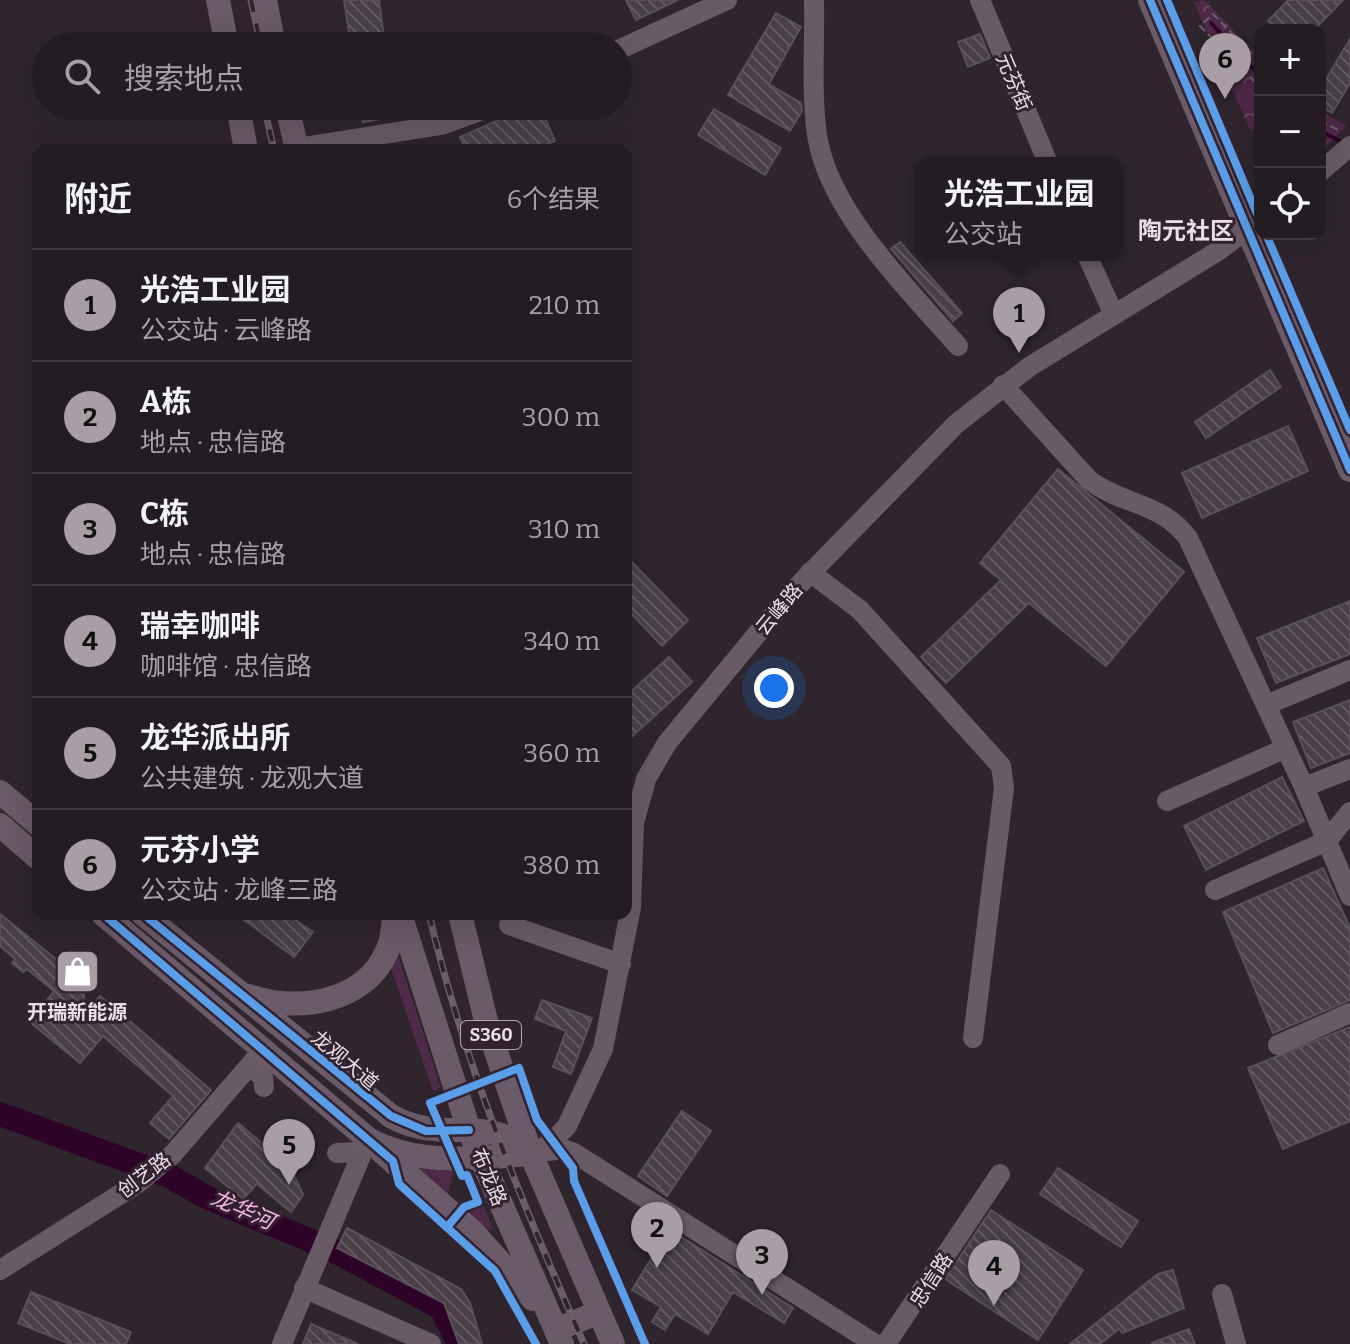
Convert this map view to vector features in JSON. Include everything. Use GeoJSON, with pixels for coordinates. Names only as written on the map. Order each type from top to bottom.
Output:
{"type":"FeatureCollection","features":[{"type":"Feature","properties":{"kind":"main road"},"geometry":{"type":"LineString","coordinates":[[218,0],[224,32]]}},
{"type":"Feature","properties":{"kind":"main road"},"geometry":{"type":"LineString","coordinates":[[265,0],[271,32]]}},
{"type":"Feature","properties":{"kind":"main road"},"geometry":{"type":"LineString","coordinates":[[1150,0],[1254,215]]}},
{"type":"Feature","properties":{"kind":"main road"},"geometry":{"type":"LineString","coordinates":[[1167,0],[1254,213]]}},
{"type":"Feature","properties":{"kind":"main road"},"geometry":{"type":"LineString","coordinates":[[241,120],[245,144]]}},
{"type":"Feature","properties":{"kind":"main road"},"geometry":{"type":"LineString","coordinates":[[290,120],[296,144]]}},
{"type":"Feature","properties":{"kind":"main road"},"geometry":{"type":"LineString","coordinates":[[1265,240],[1326,395],[1350,470]]}},
{"type":"Feature","properties":{"kind":"main road"},"geometry":{"type":"LineString","coordinates":[[1326,395],[1350,430]]}},
{"type":"Feature","properties":{"kind":"main road"},"geometry":{"type":"LineString","coordinates":[[0,792],[32,819]]}},
{"type":"Feature","properties":{"kind":"main road"},"geometry":{"type":"LineString","coordinates":[[0,825],[32,853]]}},
{"type":"Feature","properties":{"kind":"main road"},"geometry":{"type":"LineString","coordinates":[[109,920],[257,1058],[490,1249],[559,1337],[599,1312]]}},
{"type":"Feature","properties":{"kind":"main road","name":"龙观大道"},"geometry":{"type":"LineString","coordinates":[[150,920],[233,991],[391,1116],[420,1130],[469,1130],[507,1136],[531,1154]]}},
{"type":"Feature","properties":{"kind":"main road"},"geometry":{"type":"LineString","coordinates":[[233,991],[267,1002],[294,1005],[320,1002],[346,992],[367,979],[381,964],[396,920]]}},
{"type":"Feature","properties":{"kind":"main road","name":"布龙路"},"geometry":{"type":"LineString","coordinates":[[399,920],[469,1130],[559,1337]]}},
{"type":"Feature","properties":{"kind":"main road","name":"S360"},"geometry":{"type":"LineString","coordinates":[[461,920],[487,1025],[531,1154]]}},
{"type":"Feature","properties":{"kind":"main road"},"geometry":{"type":"LineString","coordinates":[[365,1146],[409,1156],[531,1154],[613,1344]]}},
{"type":"Feature","properties":{"kind":"street"},"geometry":{"type":"LineString","coordinates":[[632,44],[727,0]]}},
{"type":"Feature","properties":{"kind":"street"},"geometry":{"type":"LineString","coordinates":[[806,0],[814,0],[817,135],[822,153],[857,227],[876,254],[958,346]]}},
{"type":"Feature","properties":{"kind":"street","name":"元芬街"},"geometry":{"type":"LineString","coordinates":[[980,0],[1045,157]]}},
{"type":"Feature","properties":{"kind":"street"},"geometry":{"type":"LineString","coordinates":[[327,144],[455,120]]}},
{"type":"Feature","properties":{"kind":"street"},"geometry":{"type":"LineString","coordinates":[[1325,168],[1346,152]]}},
{"type":"Feature","properties":{"kind":"street","name":"云峰路"},"geometry":{"type":"LineString","coordinates":[[632,879],[634,823],[655,760],[810,572],[956,424],[1003,385],[1254,228]]}},
{"type":"Feature","properties":{"kind":"street"},"geometry":{"type":"LineString","coordinates":[[1090,261],[1114,315]]}},
{"type":"Feature","properties":{"kind":"street"},"geometry":{"type":"LineString","coordinates":[[1003,385],[1089,480],[1106,493],[1161,511],[1175,521],[1188,538],[1304,787],[1350,896]]}},
{"type":"Feature","properties":{"kind":"street"},"geometry":{"type":"LineString","coordinates":[[810,572],[860,610],[1001,766],[1004,788],[973,1038]]}},
{"type":"Feature","properties":{"kind":"street"},"geometry":{"type":"LineString","coordinates":[[1266,705],[1350,670]]}},
{"type":"Feature","properties":{"kind":"street"},"geometry":{"type":"LineString","coordinates":[[1167,801],[1286,748]]}},
{"type":"Feature","properties":{"kind":"street"},"geometry":{"type":"LineString","coordinates":[[1304,787],[1350,769]]}},
{"type":"Feature","properties":{"kind":"street"},"geometry":{"type":"LineString","coordinates":[[1215,890],[1327,841],[1350,812]]}},
{"type":"Feature","properties":{"kind":"street","name":"云峰路"},"geometry":{"type":"LineString","coordinates":[[531,1154],[559,1136],[596,1071],[629,920]]}},
{"type":"Feature","properties":{"kind":"street"},"geometry":{"type":"LineString","coordinates":[[509,925],[621,964]]}},
{"type":"Feature","properties":{"kind":"street"},"geometry":{"type":"LineString","coordinates":[[1278,1045],[1350,1013]]}},
{"type":"Feature","properties":{"kind":"street"},"geometry":{"type":"LineString","coordinates":[[257,1058],[264,1087]]}},
{"type":"Feature","properties":{"kind":"street","name":"创艺路"},"geometry":{"type":"LineString","coordinates":[[0,1270],[138,1183],[162,1162],[257,1058]]}},
{"type":"Feature","properties":{"kind":"street"},"geometry":{"type":"LineString","coordinates":[[337,1153],[365,1146]]}},
{"type":"Feature","properties":{"kind":"street"},"geometry":{"type":"LineString","coordinates":[[282,1344],[365,1146]]}},
{"type":"Feature","properties":{"kind":"street"},"geometry":{"type":"LineString","coordinates":[[531,1154],[569,1150],[861,1341]]}},
{"type":"Feature","properties":{"kind":"street","name":"忠信路"},"geometry":{"type":"LineString","coordinates":[[886,1344],[1000,1174]]}},
{"type":"Feature","properties":{"kind":"street"},"geometry":{"type":"LineString","coordinates":[[304,1288],[425,1342]]}},
{"type":"Feature","properties":{"kind":"street"},"geometry":{"type":"LineString","coordinates":[[1222,1294],[1236,1344]]}},
{"type":"Feature","properties":{"kind":"path"},"geometry":{"type":"LineString","coordinates":[[1254,56],[1213,14],[1200,26],[1254,81]]}},
{"type":"Feature","properties":{"kind":"path"},"geometry":{"type":"LineString","coordinates":[[1326,127],[1346,152]]}},
{"type":"Feature","properties":{"kind":"green space"},"geometry":{"type":"Polygon","coordinates":[[[1204,0],[1254,51],[1254,129],[1251,132],[1194,2],[1204,0]]]}},
{"type":"Feature","properties":{"kind":"green space"},"geometry":{"type":"Polygon","coordinates":[[[1326,114],[1346,126],[1326,147],[1326,114]]]}},
{"type":"Feature","properties":{"kind":"green space"},"geometry":{"type":"Polygon","coordinates":[[[395,946],[441,1088],[433,1091],[387,957],[395,946]]]}},
{"type":"Feature","properties":{"kind":"green space"},"geometry":{"type":"Polygon","coordinates":[[[419,1166],[454,1166],[448,1195],[419,1169],[419,1166]]]}},
{"type":"Feature","properties":{"kind":"green space"},"geometry":{"type":"Polygon","coordinates":[[[484,1206],[493,1229],[488,1230],[467,1210],[484,1206]]]}},
{"type":"Feature","properties":{"kind":"building"},"geometry":{"type":"Polygon","coordinates":[[[344,0],[379,0],[383,32],[349,32],[344,0]]]}},
{"type":"Feature","properties":{"kind":"building"},"geometry":{"type":"Polygon","coordinates":[[[626,0],[678,0],[636,20],[626,0]]]}},
{"type":"Feature","properties":{"kind":"building"},"geometry":{"type":"Polygon","coordinates":[[[1288,0],[1343,0],[1320,24],[1271,24],[1268,21],[1288,0]]]}},
{"type":"Feature","properties":{"kind":"building"},"geometry":{"type":"Polygon","coordinates":[[[776,13],[801,27],[769,84],[801,103],[802,111],[790,131],[728,95],[776,13]]]}},
{"type":"Feature","properties":{"kind":"building"},"geometry":{"type":"Polygon","coordinates":[[[980,34],[990,58],[968,67],[958,42],[980,34]]]}},
{"type":"Feature","properties":{"kind":"building"},"geometry":{"type":"Polygon","coordinates":[[[1350,39],[1350,83],[1332,113],[1326,110],[1326,79],[1350,39]]]}},
{"type":"Feature","properties":{"kind":"building"},"geometry":{"type":"Polygon","coordinates":[[[714,109],[781,148],[765,175],[698,135],[714,109]]]}},
{"type":"Feature","properties":{"kind":"building"},"geometry":{"type":"Polygon","coordinates":[[[499,120],[546,120],[555,141],[548,144],[463,144],[460,137],[499,120]]]}},
{"type":"Feature","properties":{"kind":"building"},"geometry":{"type":"Polygon","coordinates":[[[900,242],[962,313],[953,321],[891,249],[900,242]]]}},
{"type":"Feature","properties":{"kind":"building"},"geometry":{"type":"Polygon","coordinates":[[[1270,370],[1281,387],[1206,438],[1195,422],[1270,370]]]}},
{"type":"Feature","properties":{"kind":"building"},"geometry":{"type":"Polygon","coordinates":[[[1288,426],[1308,471],[1202,518],[1182,473],[1288,426]]]}},
{"type":"Feature","properties":{"kind":"building"},"geometry":{"type":"Polygon","coordinates":[[[1058,469],[1184,572],[1106,666],[1029,603],[946,683],[921,657],[1001,580],[980,563],[1058,469]]]}},
{"type":"Feature","properties":{"kind":"building"},"geometry":{"type":"Polygon","coordinates":[[[632,562],[688,620],[662,646],[632,614],[632,562]]]}},
{"type":"Feature","properties":{"kind":"building"},"geometry":{"type":"Polygon","coordinates":[[[1350,601],[1350,654],[1276,683],[1257,638],[1350,601]]]}},
{"type":"Feature","properties":{"kind":"building"},"geometry":{"type":"Polygon","coordinates":[[[669,657],[692,682],[632,737],[632,691],[669,657]]]}},
{"type":"Feature","properties":{"kind":"building"},"geometry":{"type":"Polygon","coordinates":[[[1350,700],[1350,753],[1311,768],[1293,722],[1350,700]]]}},
{"type":"Feature","properties":{"kind":"building"},"geometry":{"type":"Polygon","coordinates":[[[1282,777],[1304,821],[1206,870],[1184,826],[1282,777]]]}},
{"type":"Feature","properties":{"kind":"building"},"geometry":{"type":"Polygon","coordinates":[[[1323,868],[1350,928],[1350,1000],[1273,1033],[1223,912],[1323,868]]]}},
{"type":"Feature","properties":{"kind":"building"},"geometry":{"type":"Polygon","coordinates":[[[0,914],[83,981],[85,1014],[100,996],[211,1090],[169,1139],[150,1123],[173,1096],[103,1036],[80,1063],[30,1022],[54,991],[27,969],[23,972],[12,963],[15,959],[0,946],[0,914]]]}},
{"type":"Feature","properties":{"kind":"building"},"geometry":{"type":"Polygon","coordinates":[[[244,920],[296,920],[313,932],[294,957],[244,920]]]}},
{"type":"Feature","properties":{"kind":"building"},"geometry":{"type":"Polygon","coordinates":[[[542,1000],[592,1018],[571,1074],[553,1067],[566,1031],[535,1019],[542,1000]]]}},
{"type":"Feature","properties":{"kind":"building"},"geometry":{"type":"Polygon","coordinates":[[[1350,1027],[1350,1121],[1283,1149],[1248,1068],[1350,1027]]]}},
{"type":"Feature","properties":{"kind":"building"},"geometry":{"type":"Polygon","coordinates":[[[682,1111],[711,1131],[667,1196],[638,1176],[682,1111]]]}},
{"type":"Feature","properties":{"kind":"building"},"geometry":{"type":"Polygon","coordinates":[[[238,1123],[296,1172],[294,1175],[303,1195],[291,1212],[257,1184],[243,1199],[205,1168],[238,1123]]]}},
{"type":"Feature","properties":{"kind":"building"},"geometry":{"type":"Polygon","coordinates":[[[1058,1168],[1138,1221],[1121,1247],[1040,1194],[1058,1168]]]}},
{"type":"Feature","properties":{"kind":"building"},"geometry":{"type":"Polygon","coordinates":[[[991,1210],[1083,1270],[1038,1340],[945,1279],[991,1210]]]}},
{"type":"Feature","properties":{"kind":"building"},"geometry":{"type":"Polygon","coordinates":[[[347,1228],[461,1289],[470,1303],[482,1344],[459,1344],[444,1303],[337,1248],[347,1228]]]}},
{"type":"Feature","properties":{"kind":"building"},"geometry":{"type":"Polygon","coordinates":[[[669,1229],[793,1308],[784,1323],[733,1292],[708,1334],[675,1314],[665,1330],[652,1322],[661,1307],[632,1290],[669,1229]]]}},
{"type":"Feature","properties":{"kind":"building"},"geometry":{"type":"Polygon","coordinates":[[[1173,1270],[1184,1308],[1122,1333],[1119,1329],[1100,1344],[1070,1344],[1158,1274],[1173,1270]]]}},
{"type":"Feature","properties":{"kind":"building"},"geometry":{"type":"Polygon","coordinates":[[[31,1292],[131,1332],[126,1344],[70,1344],[18,1323],[31,1292]]]}},
{"type":"Feature","properties":{"kind":"building"},"geometry":{"type":"Polygon","coordinates":[[[311,1324],[358,1344],[303,1344],[311,1324]]]}},
{"type":"Feature","properties":{"kind":"building"},"geometry":{"type":"Polygon","coordinates":[[[1189,1329],[1195,1344],[1152,1343],[1189,1329]]]}},
{"type":"Feature","properties":{"kind":"waterway"},"geometry":{"type":"LineString","coordinates":[[1211,23],[1254,70]]}},
{"type":"Feature","properties":{"kind":"waterway"},"geometry":{"type":"LineString","coordinates":[[1326,134],[1344,143]]}},
{"type":"Feature","properties":{"kind":"waterway","name":"龙华河"},"geometry":{"type":"LineString","coordinates":[[0,1114],[169,1176],[208,1198],[331,1249],[441,1308],[459,1344]]}},
{"type":"Feature","properties":{"kind":"railway"},"geometry":{"type":"LineString","coordinates":[[251,0],[258,32]]}},
{"type":"Feature","properties":{"kind":"railway"},"geometry":{"type":"LineString","coordinates":[[267,120],[273,144]]}},
{"type":"Feature","properties":{"kind":"railway"},"geometry":{"type":"LineString","coordinates":[[430,920],[459,1025],[496,1132],[584,1344]]}},
{"type":"Feature","properties":{"kind":"cycle path"},"geometry":{"type":"LineString","coordinates":[[1150,0],[1350,470]]}},
{"type":"Feature","properties":{"kind":"cycle path"},"geometry":{"type":"LineString","coordinates":[[1167,0],[1254,207]]}},
{"type":"Feature","properties":{"kind":"cycle path"},"geometry":{"type":"LineString","coordinates":[[1269,240],[1350,430]]}},
{"type":"Feature","properties":{"kind":"cycle path"},"geometry":{"type":"LineString","coordinates":[[110,920],[393,1161],[399,1184],[495,1271],[536,1344]]}},
{"type":"Feature","properties":{"kind":"cycle path"},"geometry":{"type":"LineString","coordinates":[[150,920],[391,1116],[426,1131],[469,1130]]}},
{"type":"Feature","properties":{"kind":"cycle path"},"geometry":{"type":"LineString","coordinates":[[448,1226],[464,1207],[478,1202],[467,1175],[462,1176],[430,1103],[519,1068],[537,1120],[573,1168],[574,1181],[645,1344]]}},
{"type":"Feature","properties":{"kind":"place","name":"元芬小学"},"geometry":{"type":"Point","coordinates":[1225,99]}},
{"type":"Feature","properties":{"kind":"place","name":"光浩工业园"},"geometry":{"type":"Point","coordinates":[1019,353]}},
{"type":"Feature","properties":{"kind":"place","name":"开瑞新能源"},"geometry":{"type":"Point","coordinates":[77,972]}},
{"type":"Feature","properties":{"kind":"place","name":"龙华派出所"},"geometry":{"type":"Point","coordinates":[289,1185]}},
{"type":"Feature","properties":{"kind":"place","name":"A栋"},"geometry":{"type":"Point","coordinates":[657,1268]}},
{"type":"Feature","properties":{"kind":"place","name":"C栋"},"geometry":{"type":"Point","coordinates":[762,1295]}},
{"type":"Feature","properties":{"kind":"place","name":"瑞幸咖啡"},"geometry":{"type":"Point","coordinates":[994,1306]}},
{"type":"Feature","properties":{"kind":"district","name":"陶元社区"},"geometry":{"type":"Point","coordinates":[1186,231]}}]}
